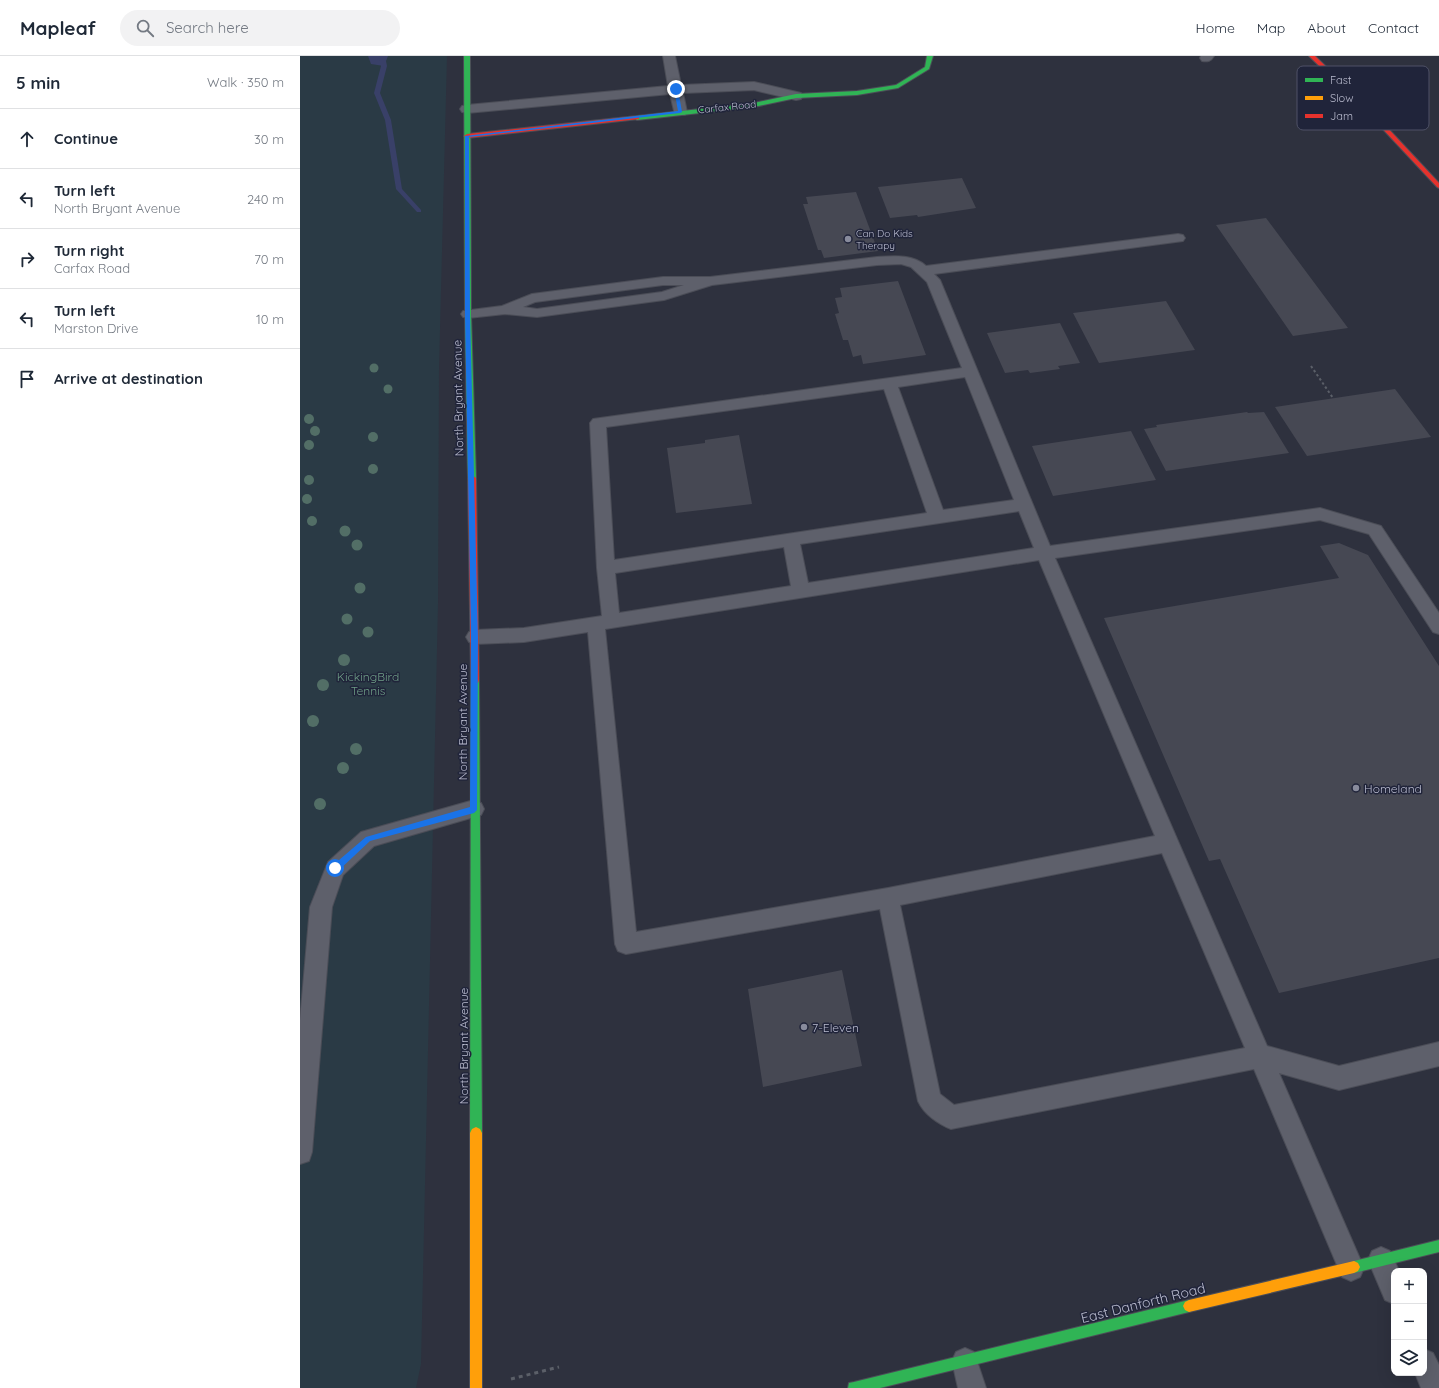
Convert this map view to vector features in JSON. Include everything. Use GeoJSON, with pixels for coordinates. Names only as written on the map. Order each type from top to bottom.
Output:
{"type":"FeatureCollection","features":[{"type":"Feature","properties":{"kind":"main road","name":"North Bryant Avenue"},"geometry":{"type":"LineString","coordinates":[[467,56],[468,314],[474,637],[476,1388]]}},
{"type":"Feature","properties":{"kind":"main road","name":"Carfax Road"},"geometry":{"type":"LineString","coordinates":[[467,136],[754,105],[796,96],[858,93],[898,86],[927,68],[930,56]]}},
{"type":"Feature","properties":{"kind":"main road"},"geometry":{"type":"LineString","coordinates":[[1312,56],[1323,66]]}},
{"type":"Feature","properties":{"kind":"main road"},"geometry":{"type":"LineString","coordinates":[[1387,130],[1439,186]]}},
{"type":"Feature","properties":{"kind":"main road","name":"East Danforth Road"},"geometry":{"type":"LineString","coordinates":[[854,1388],[1277,1284],[1351,1268],[1439,1246]]}},
{"type":"Feature","properties":{"kind":"street"},"geometry":{"type":"LineString","coordinates":[[669,56],[680,112]]}},
{"type":"Feature","properties":{"kind":"street","name":"Carfax Road"},"geometry":{"type":"LineString","coordinates":[[467,109],[676,89],[754,86],[796,96]]}},
{"type":"Feature","properties":{"kind":"lane"},"geometry":{"type":"LineString","coordinates":[[922,271],[1178,238]]}},
{"type":"Feature","properties":{"kind":"lane"},"geometry":{"type":"LineString","coordinates":[[468,314],[505,310],[532,298],[663,281],[710,281],[877,261],[901,260],[916,264],[933,280],[1044,553],[1351,1268]]}},
{"type":"Feature","properties":{"kind":"lane"},"geometry":{"type":"LineString","coordinates":[[970,372],[598,423],[606,568],[604,622],[626,944],[888,898],[1169,842]]}},
{"type":"Feature","properties":{"kind":"lane"},"geometry":{"type":"LineString","coordinates":[[889,383],[937,518]]}},
{"type":"Feature","properties":{"kind":"lane"},"geometry":{"type":"LineString","coordinates":[[606,568],[1024,504]]}},
{"type":"Feature","properties":{"kind":"lane"},"geometry":{"type":"LineString","coordinates":[[474,637],[524,635],[1044,553],[1320,514],[1375,530],[1439,627]]}},
{"type":"Feature","properties":{"kind":"lane"},"geometry":{"type":"LineString","coordinates":[[791,540],[801,591]]}},
{"type":"Feature","properties":{"kind":"lane"},"geometry":{"type":"LineString","coordinates":[[300,1152],[321,907],[335,868],[368,839],[474,810]]}},
{"type":"Feature","properties":{"kind":"lane"},"geometry":{"type":"LineString","coordinates":[[888,898],[930,1101],[951,1117],[1261,1056],[1339,1078],[1439,1054]]}},
{"type":"Feature","properties":{"kind":"lane"},"geometry":{"type":"LineString","coordinates":[[1381,1260],[1391,1284]]}},
{"type":"Feature","properties":{"kind":"lane"},"geometry":{"type":"LineString","coordinates":[[965,1361],[972,1388]]}},
{"type":"Feature","properties":{"kind":"lane"},"geometry":{"type":"LineString","coordinates":[[1427,1369],[1435,1388]]}},
{"type":"Feature","properties":{"kind":"path"},"geometry":{"type":"LineString","coordinates":[[1310,366],[1333,398]]}},
{"type":"Feature","properties":{"kind":"path"},"geometry":{"type":"LineString","coordinates":[[476,1388],[559,1367]]}},
{"type":"Feature","properties":{"kind":"green space","name":"KickingBird Tennis"},"geometry":{"type":"Polygon","coordinates":[[[300,56],[447,56],[439,369],[438,604],[421,1364],[416,1388],[300,1388],[300,56]]]}},
{"type":"Feature","properties":{"kind":"water"},"geometry":{"type":"Polygon","coordinates":[[[368,56],[388,56],[384,66],[371,64],[368,56]]]}},
{"type":"Feature","properties":{"kind":"building"},"geometry":{"type":"Polygon","coordinates":[[[962,178],[976,208],[918,217],[917,215],[890,218],[878,187],[962,178]]]}},
{"type":"Feature","properties":{"kind":"building"},"geometry":{"type":"Polygon","coordinates":[[[856,192],[878,251],[824,258],[821,250],[818,250],[803,204],[808,204],[806,197],[856,192]]]}},
{"type":"Feature","properties":{"kind":"building"},"geometry":{"type":"Polygon","coordinates":[[[1266,218],[1348,328],[1293,336],[1216,225],[1266,218]]]}},
{"type":"Feature","properties":{"kind":"building"},"geometry":{"type":"Polygon","coordinates":[[[898,281],[926,355],[863,364],[861,355],[853,357],[848,340],[843,340],[835,314],[839,313],[835,298],[842,297],[840,288],[898,281]]]}},
{"type":"Feature","properties":{"kind":"building"},"geometry":{"type":"Polygon","coordinates":[[[1166,301],[1195,350],[1099,363],[1073,313],[1166,301]]]}},
{"type":"Feature","properties":{"kind":"building"},"geometry":{"type":"Polygon","coordinates":[[[1060,323],[1080,363],[1058,366],[1060,369],[1030,373],[1028,370],[1005,373],[987,333],[1060,323]]]}},
{"type":"Feature","properties":{"kind":"building"},"geometry":{"type":"Polygon","coordinates":[[[1395,389],[1431,437],[1307,456],[1275,407],[1395,389]]]}},
{"type":"Feature","properties":{"kind":"building"},"geometry":{"type":"Polygon","coordinates":[[[1247,412],[1264,412],[1289,453],[1166,471],[1144,429],[1157,427],[1156,425],[1247,412]]]}},
{"type":"Feature","properties":{"kind":"building"},"geometry":{"type":"Polygon","coordinates":[[[1131,431],[1156,480],[1053,496],[1032,446],[1131,431]]]}},
{"type":"Feature","properties":{"kind":"building"},"geometry":{"type":"Polygon","coordinates":[[[739,435],[752,504],[676,513],[667,448],[705,443],[705,440],[739,435]]]}},
{"type":"Feature","properties":{"kind":"building"},"geometry":{"type":"Polygon","coordinates":[[[1339,543],[1368,555],[1439,666],[1439,958],[1279,993],[1220,859],[1209,861],[1104,618],[1339,578],[1320,546],[1339,543]]]}},
{"type":"Feature","properties":{"kind":"building","name":"7-Eleven"},"geometry":{"type":"Polygon","coordinates":[[[842,970],[862,1066],[763,1087],[748,989],[842,970]]]}},
{"type":"Feature","properties":{"kind":"waterway"},"geometry":{"type":"LineString","coordinates":[[382,56],[384,66],[377,93],[388,120],[399,189],[419,211]]}},
{"type":"Feature","properties":{"kind":"traffic: fast"},"geometry":{"type":"LineString","coordinates":[[467,56],[468,314],[472,478]]}},
{"type":"Feature","properties":{"kind":"traffic: fast"},"geometry":{"type":"LineString","coordinates":[[637,118],[754,105],[796,96],[857,93],[898,86],[927,68],[930,56]]}},
{"type":"Feature","properties":{"kind":"traffic: fast"},"geometry":{"type":"LineString","coordinates":[[475,680],[476,1133]]}},
{"type":"Feature","properties":{"kind":"traffic: fast"},"geometry":{"type":"LineString","coordinates":[[1354,1267],[1439,1246]]}},
{"type":"Feature","properties":{"kind":"traffic: fast"},"geometry":{"type":"LineString","coordinates":[[854,1388],[1189,1306]]}},
{"type":"Feature","properties":{"kind":"traffic: slow"},"geometry":{"type":"LineString","coordinates":[[476,1133],[476,1388]]}},
{"type":"Feature","properties":{"kind":"traffic: slow"},"geometry":{"type":"LineString","coordinates":[[1189,1306],[1354,1267]]}},
{"type":"Feature","properties":{"kind":"traffic: jam"},"geometry":{"type":"LineString","coordinates":[[1312,56],[1322,66]]}},
{"type":"Feature","properties":{"kind":"traffic: jam"},"geometry":{"type":"LineString","coordinates":[[467,136],[637,118]]}},
{"type":"Feature","properties":{"kind":"traffic: jam"},"geometry":{"type":"LineString","coordinates":[[1387,130],[1439,186]]}},
{"type":"Feature","properties":{"kind":"traffic: jam"},"geometry":{"type":"LineString","coordinates":[[472,478],[475,680]]}},
{"type":"Feature","properties":{"kind":"place","name":"Can Do Kids Therapy"},"geometry":{"type":"Point","coordinates":[848,239]}},
{"type":"Feature","properties":{"kind":"place","name":"Homeland"},"geometry":{"type":"Point","coordinates":[1356,788]}},
{"type":"Feature","properties":{"kind":"place","name":"7-Eleven"},"geometry":{"type":"Point","coordinates":[804,1027]}},
{"type":"Feature","properties":{"kind":"route"},"geometry":{"type":"LineString","coordinates":[[335,868],[368,839],[474,810],[474,637],[468,314],[467,136],[680,112],[676,89]]}}]}
